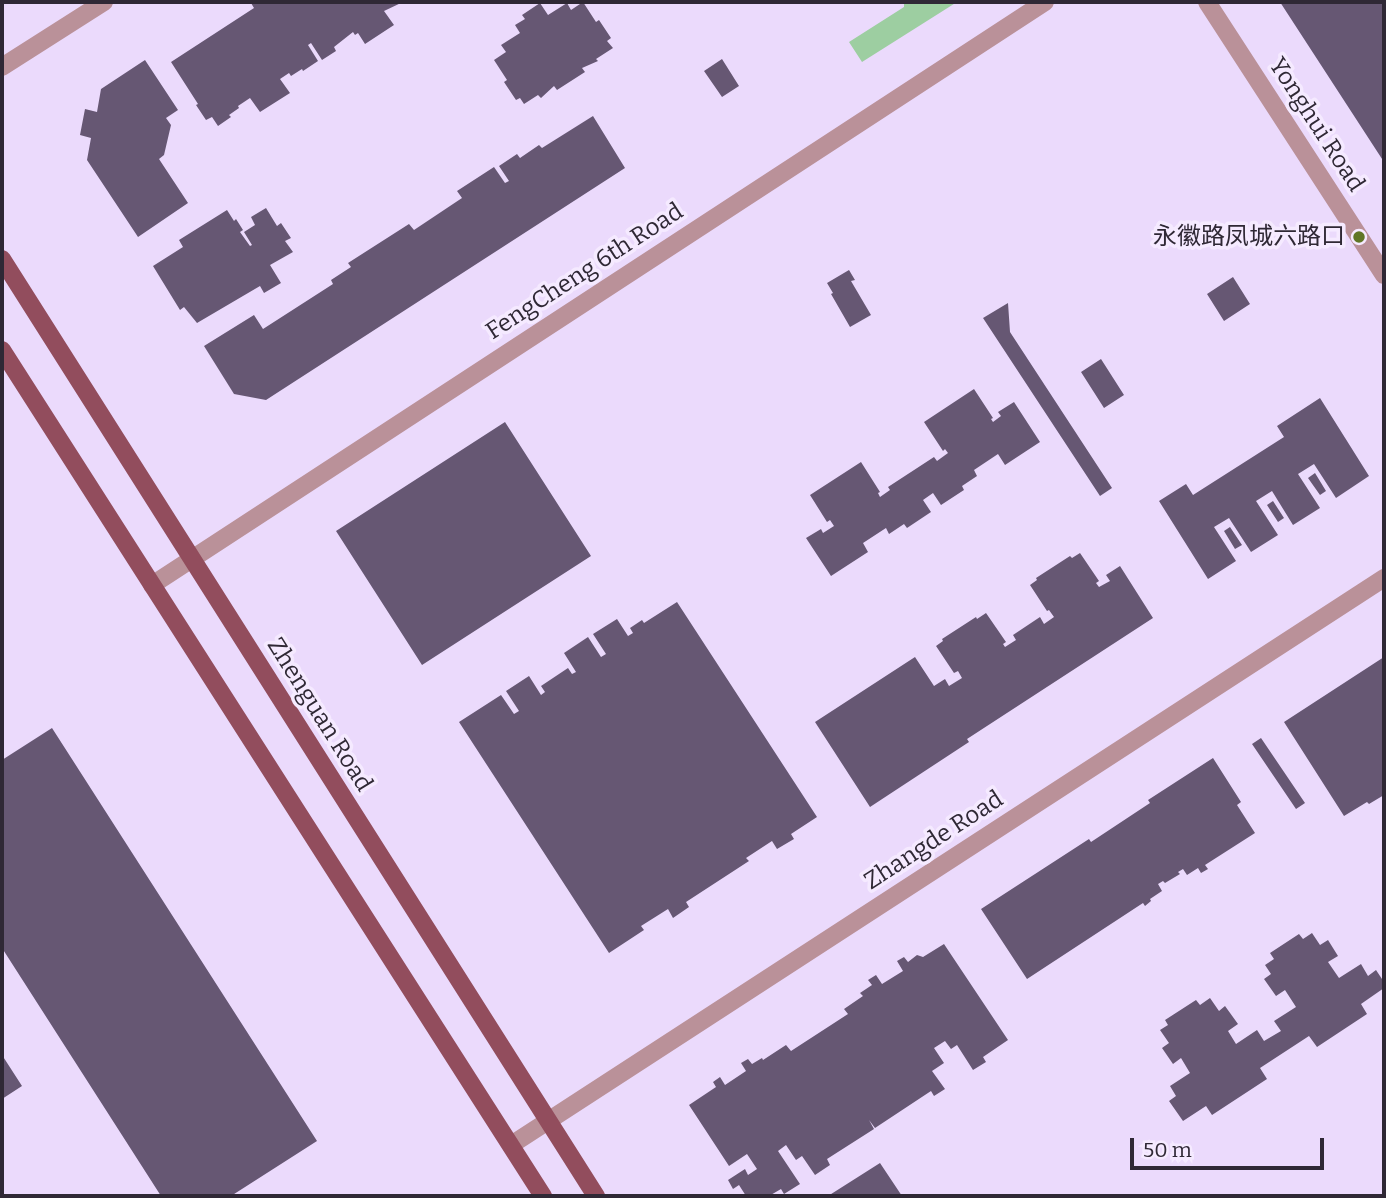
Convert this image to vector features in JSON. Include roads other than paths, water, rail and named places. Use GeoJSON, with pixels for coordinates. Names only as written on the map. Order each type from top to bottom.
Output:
{"type":"FeatureCollection","features":[{"type":"Feature","properties":{"kind":"main road","name":"Zhenguan Road"},"geometry":{"type":"LineString","coordinates":[[2,259],[596,1196]]}},
{"type":"Feature","properties":{"kind":"main road"},"geometry":{"type":"LineString","coordinates":[[2,350],[543,1196]]}},
{"type":"Feature","properties":{"kind":"street"},"geometry":{"type":"LineString","coordinates":[[2,67],[104,2]]}},
{"type":"Feature","properties":{"kind":"street","name":"FengCheng 6th Road"},"geometry":{"type":"LineString","coordinates":[[152,585],[1045,2]]}},
{"type":"Feature","properties":{"kind":"street","name":"Yonghui Road"},"geometry":{"type":"LineString","coordinates":[[1207,2],[1384,275]]}},
{"type":"Feature","properties":{"kind":"street","name":"Zhangde Road"},"geometry":{"type":"LineString","coordinates":[[511,1145],[1384,578]]}},
{"type":"Feature","properties":{"kind":"place","name":"永徽路凤城六路口"},"geometry":{"type":"Point","coordinates":[1359,237]}}]}
